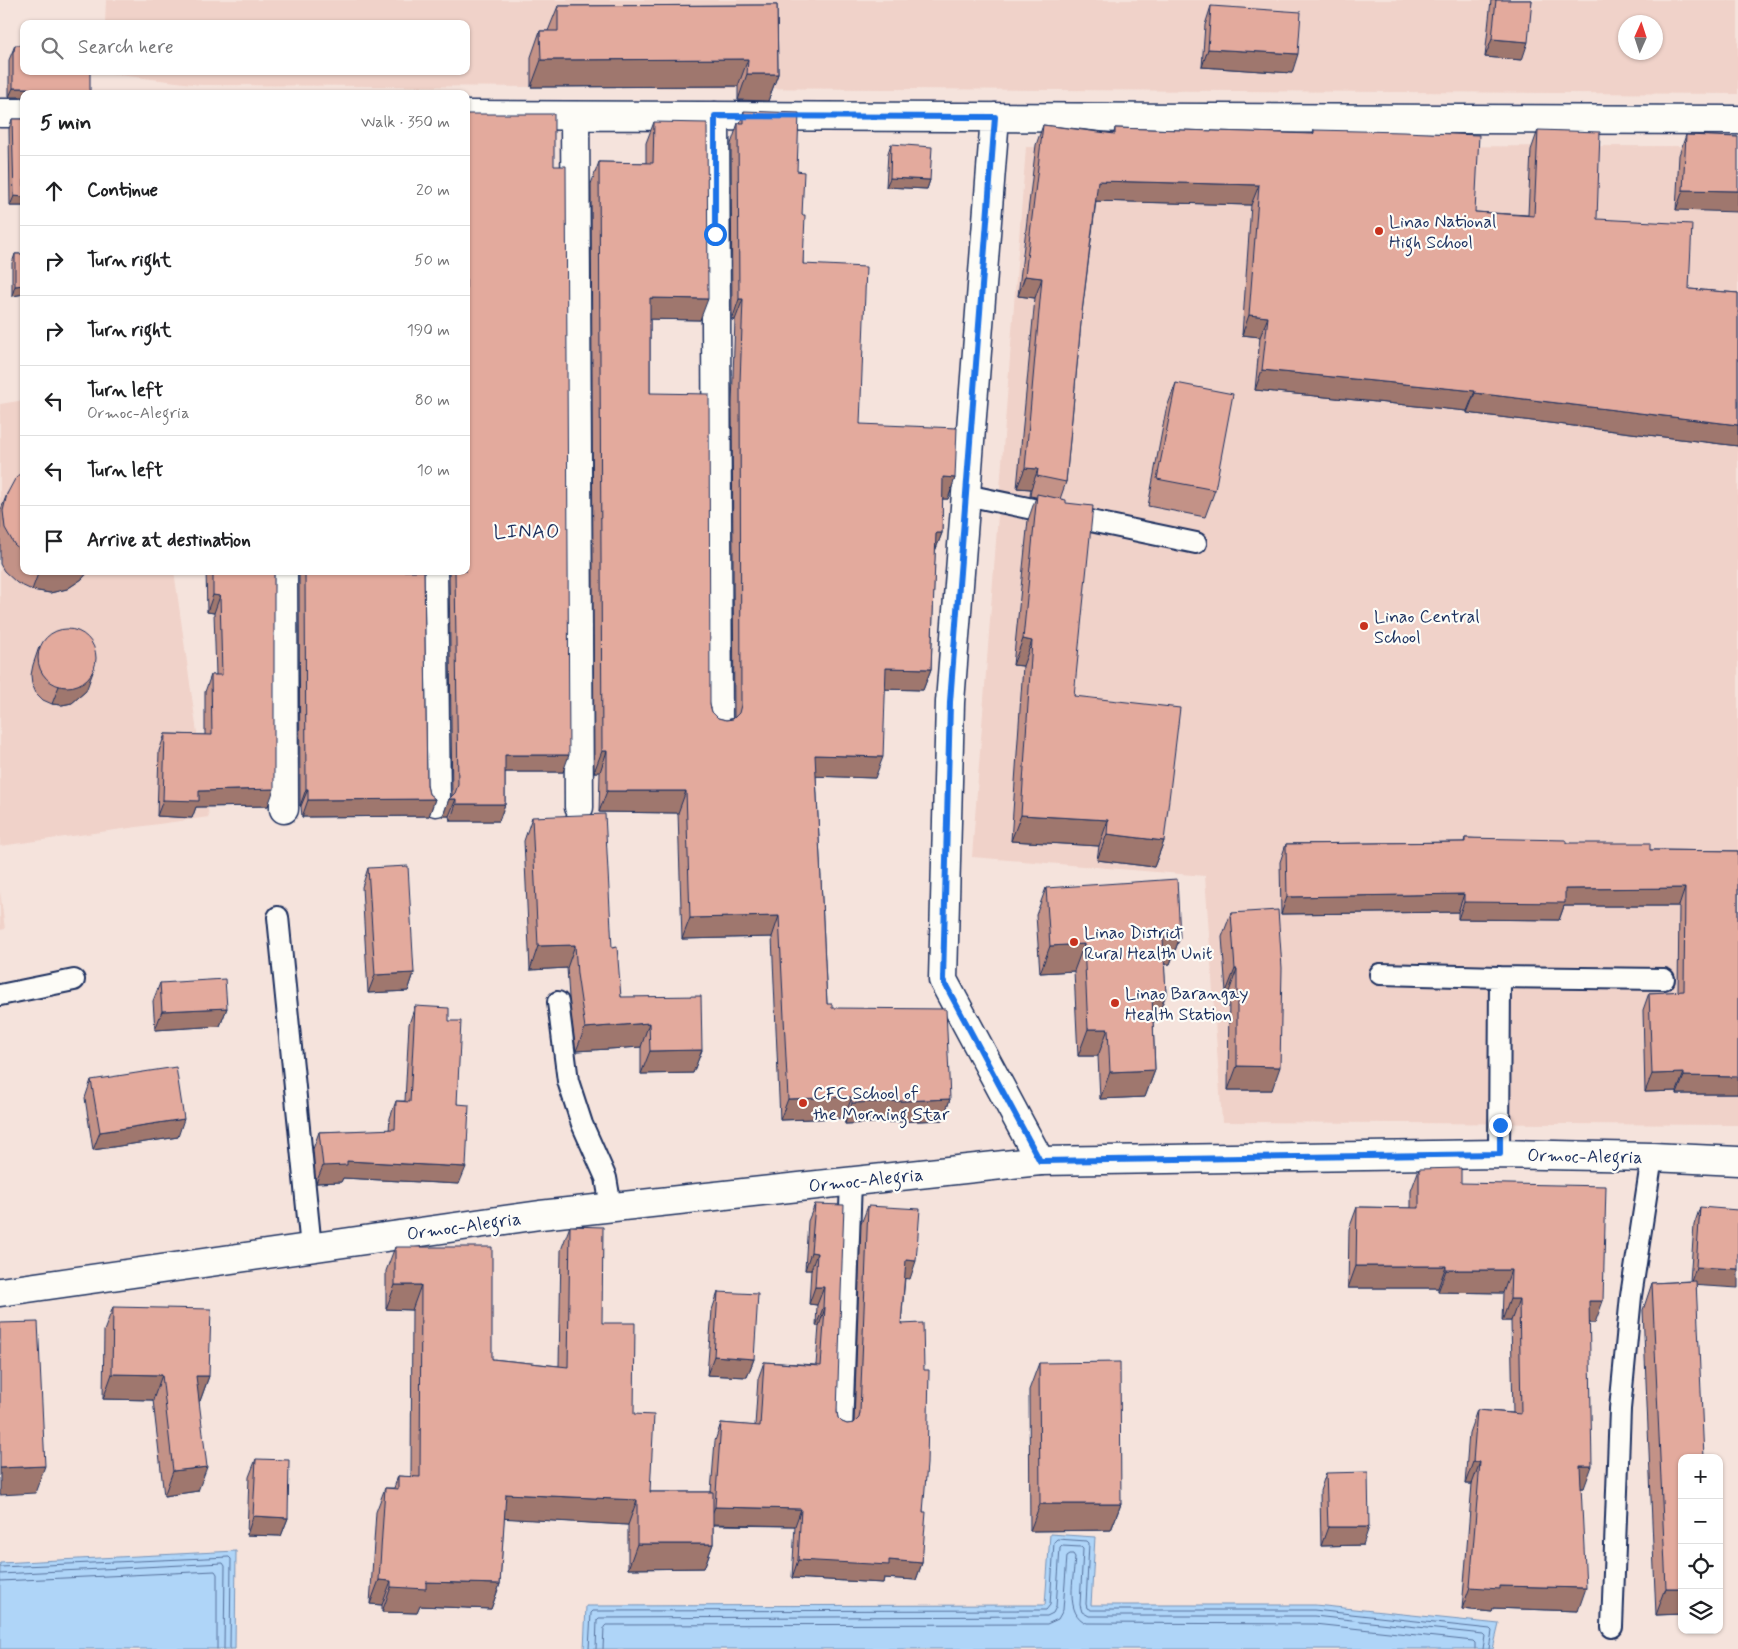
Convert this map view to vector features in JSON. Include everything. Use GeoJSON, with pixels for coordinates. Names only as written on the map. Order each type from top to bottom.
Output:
{"type":"FeatureCollection","features":[{"type":"Feature","properties":{"kind":"street"},"geometry":{"type":"LineString","coordinates":[[0,113],[20,113]]}},
{"type":"Feature","properties":{"kind":"street"},"geometry":{"type":"LineString","coordinates":[[470,115],[1738,120]]}},
{"type":"Feature","properties":{"kind":"street"},"geometry":{"type":"LineString","coordinates":[[575,116],[580,807]]}},
{"type":"Feature","properties":{"kind":"street"},"geometry":{"type":"LineString","coordinates":[[715,116],[718,726]]}},
{"type":"Feature","properties":{"kind":"street"},"geometry":{"type":"LineString","coordinates":[[995,117],[950,702],[943,980],[1040,1161]]}},
{"type":"Feature","properties":{"kind":"street"},"geometry":{"type":"LineString","coordinates":[[283,575],[284,809]]}},
{"type":"Feature","properties":{"kind":"street"},"geometry":{"type":"LineString","coordinates":[[433,575],[436,802]]}},
{"type":"Feature","properties":{"kind":"street","name":"Ormoc-Alegria"},"geometry":{"type":"LineString","coordinates":[[0,1292],[540,1215],[1040,1161],[1500,1154],[1738,1161]]}},
{"type":"Feature","properties":{"kind":"lane"},"geometry":{"type":"LineString","coordinates":[[966,495],[1196,543]]}},
{"type":"Feature","properties":{"kind":"lane"},"geometry":{"type":"LineString","coordinates":[[278,917],[311,1248]]}},
{"type":"Feature","properties":{"kind":"lane"},"geometry":{"type":"LineString","coordinates":[[1380,974],[1664,979]]}},
{"type":"Feature","properties":{"kind":"lane"},"geometry":{"type":"LineString","coordinates":[[1500,977],[1500,1154]]}},
{"type":"Feature","properties":{"kind":"lane"},"geometry":{"type":"LineString","coordinates":[[0,995],[74,980]]}},
{"type":"Feature","properties":{"kind":"lane"},"geometry":{"type":"LineString","coordinates":[[558,1002],[568,1081],[582,1124],[606,1178],[610,1207]]}},
{"type":"Feature","properties":{"kind":"lane"},"geometry":{"type":"LineString","coordinates":[[1612,1627],[1620,1409],[1631,1296],[1652,1157]]}},
{"type":"Feature","properties":{"kind":"lane"},"geometry":{"type":"LineString","coordinates":[[842,1430],[851,1181]]}},
{"type":"Feature","properties":{"kind":"shaded area"},"geometry":{"type":"Polygon","coordinates":[[[106,0],[1738,0],[1738,94],[201,85],[119,75],[470,75],[470,20],[105,20],[106,0]]]}},
{"type":"Feature","properties":{"kind":"shaded area","name":"Linao Central School"},"geometry":{"type":"Polygon","coordinates":[[[1738,146],[1738,1125],[1222,1122],[1205,876],[972,857],[1026,147],[1738,146]]]}},
{"type":"Feature","properties":{"kind":"shaded area"},"geometry":{"type":"Polygon","coordinates":[[[20,401],[20,575],[175,575],[209,817],[0,846],[0,404],[20,401]]]}},
{"type":"Feature","properties":{"kind":"shaded area"},"geometry":{"type":"Polygon","coordinates":[[[0,891],[5,929],[0,930],[0,891]]]}},
{"type":"Feature","properties":{"kind":"water"},"geometry":{"type":"Polygon","coordinates":[[[1050,1534],[1095,1537],[1091,1605],[1315,1605],[1499,1624],[1493,1649],[584,1649],[586,1606],[1045,1605],[1050,1534]]]}},
{"type":"Feature","properties":{"kind":"water"},"geometry":{"type":"Polygon","coordinates":[[[236,1551],[235,1649],[0,1649],[0,1563],[236,1551]]]}},
{"type":"Feature","properties":{"kind":"building"},"geometry":{"type":"Polygon","coordinates":[[[1496,0],[1532,0],[1528,42],[1492,39],[1496,0]]]}},
{"type":"Feature","properties":{"kind":"building"},"geometry":{"type":"Polygon","coordinates":[[[777,5],[778,74],[747,74],[748,59],[541,60],[540,31],[558,31],[558,6],[777,5]]]}},
{"type":"Feature","properties":{"kind":"building"},"geometry":{"type":"Polygon","coordinates":[[[1211,6],[1301,12],[1298,54],[1208,49],[1211,6]]]}},
{"type":"Feature","properties":{"kind":"building"},"geometry":{"type":"Polygon","coordinates":[[[15,45],[20,45],[20,75],[90,75],[90,90],[13,88],[15,45]]]}},
{"type":"Feature","properties":{"kind":"building"},"geometry":{"type":"Polygon","coordinates":[[[744,111],[799,113],[797,171],[804,172],[802,215],[805,215],[803,264],[866,267],[860,424],[957,428],[955,478],[943,477],[942,533],[936,533],[931,669],[886,668],[883,757],[815,755],[827,1004],[832,1004],[832,1008],[946,1009],[950,1099],[852,1103],[852,1097],[788,1099],[779,916],[690,918],[686,791],[607,791],[607,751],[602,751],[599,162],[653,163],[654,122],[707,123],[708,299],[650,298],[650,393],[709,394],[710,705],[712,712],[718,718],[733,719],[739,713],[741,705],[740,382],[743,299],[739,299],[738,123],[744,123],[744,111]]]}},
{"type":"Feature","properties":{"kind":"building"},"geometry":{"type":"Polygon","coordinates":[[[470,114],[554,114],[554,166],[566,166],[569,755],[505,755],[505,804],[456,804],[456,799],[449,799],[455,793],[458,785],[455,575],[470,575],[470,114]]]}},
{"type":"Feature","properties":{"kind":"building"},"geometry":{"type":"Polygon","coordinates":[[[12,119],[20,119],[20,197],[14,196],[12,119]]]}},
{"type":"Feature","properties":{"kind":"building","name":"Linao National High School"},"geometry":{"type":"Polygon","coordinates":[[[1043,125],[1115,134],[1115,128],[1314,134],[1314,130],[1479,135],[1475,212],[1534,216],[1538,130],[1600,132],[1597,219],[1692,224],[1689,289],[1738,293],[1738,425],[1475,393],[1475,391],[1262,370],[1268,317],[1249,315],[1259,185],[1098,181],[1082,312],[1066,482],[1037,476],[1038,469],[1025,468],[1042,278],[1025,276],[1043,125]]]}},
{"type":"Feature","properties":{"kind":"building"},"geometry":{"type":"Polygon","coordinates":[[[1686,135],[1738,137],[1738,191],[1683,190],[1686,135]]]}},
{"type":"Feature","properties":{"kind":"building"},"geometry":{"type":"Polygon","coordinates":[[[891,144],[932,147],[930,180],[890,178],[891,144]]]}},
{"type":"Feature","properties":{"kind":"building"},"geometry":{"type":"Polygon","coordinates":[[[15,254],[20,254],[20,285],[15,286],[15,254]]]}},
{"type":"Feature","properties":{"kind":"building"},"geometry":{"type":"Polygon","coordinates":[[[1176,383],[1233,394],[1215,490],[1157,479],[1176,383]]]}},
{"type":"Feature","properties":{"kind":"building"},"geometry":{"type":"Polygon","coordinates":[[[20,475],[20,549],[14,544],[5,528],[3,511],[7,494],[15,479],[20,475]]]}},
{"type":"Feature","properties":{"kind":"building"},"geometry":{"type":"Polygon","coordinates":[[[1037,494],[1066,500],[1066,503],[1093,506],[1074,696],[1180,708],[1164,841],[1107,834],[1108,820],[1021,815],[1032,641],[1023,639],[1037,494]]]}},
{"type":"Feature","properties":{"kind":"building"},"geometry":{"type":"Polygon","coordinates":[[[213,575],[274,575],[274,789],[199,791],[199,801],[163,800],[165,734],[212,735],[211,675],[222,675],[220,596],[213,595],[213,575]]]}},
{"type":"Feature","properties":{"kind":"building"},"geometry":{"type":"Polygon","coordinates":[[[305,575],[424,575],[427,785],[429,794],[435,799],[308,800],[308,789],[306,789],[305,575]]]}},
{"type":"Feature","properties":{"kind":"building"},"geometry":{"type":"Polygon","coordinates":[[[61,629],[73,629],[88,637],[96,652],[96,664],[88,679],[73,687],[61,687],[46,679],[38,664],[38,652],[46,637],[61,629]]]}},
{"type":"Feature","properties":{"kind":"building"},"geometry":{"type":"Polygon","coordinates":[[[605,814],[612,948],[617,947],[621,997],[701,996],[702,1050],[650,1051],[649,1023],[585,1028],[575,945],[538,946],[532,817],[605,814]]]}},
{"type":"Feature","properties":{"kind":"building"},"geometry":{"type":"Polygon","coordinates":[[[1465,838],[1566,840],[1566,843],[1650,843],[1650,850],[1738,851],[1738,1077],[1684,1076],[1684,1073],[1652,1074],[1649,993],[1684,991],[1685,888],[1565,889],[1565,903],[1464,902],[1464,894],[1287,897],[1286,844],[1465,842],[1465,838]]]}},
{"type":"Feature","properties":{"kind":"building"},"geometry":{"type":"Polygon","coordinates":[[[408,866],[414,973],[375,975],[368,868],[408,866]]]}},
{"type":"Feature","properties":{"kind":"building"},"geometry":{"type":"Polygon","coordinates":[[[1177,879],[1180,937],[1163,938],[1166,994],[1152,994],[1155,1070],[1110,1072],[1108,1029],[1088,1029],[1084,944],[1050,946],[1046,888],[1177,879]]]}},
{"type":"Feature","properties":{"kind":"building"},"geometry":{"type":"Polygon","coordinates":[[[1278,910],[1282,968],[1280,1067],[1237,1066],[1237,969],[1235,969],[1231,913],[1278,910]]]}},
{"type":"Feature","properties":{"kind":"building"},"geometry":{"type":"Polygon","coordinates":[[[225,979],[227,1008],[162,1011],[160,983],[225,979]]]}},
{"type":"Feature","properties":{"kind":"building"},"geometry":{"type":"Polygon","coordinates":[[[415,1006],[449,1008],[449,1021],[461,1021],[457,1104],[469,1105],[466,1167],[347,1161],[347,1165],[323,1166],[319,1132],[395,1129],[396,1101],[410,1102],[415,1006]]]}},
{"type":"Feature","properties":{"kind":"building"},"geometry":{"type":"Polygon","coordinates":[[[176,1067],[184,1119],[100,1132],[91,1080],[176,1067]]]}},
{"type":"Feature","properties":{"kind":"building"},"geometry":{"type":"Polygon","coordinates":[[[1461,1168],[1461,1183],[1606,1186],[1603,1301],[1589,1301],[1592,1466],[1580,1466],[1586,1588],[1500,1586],[1500,1589],[1470,1587],[1480,1462],[1473,1462],[1477,1410],[1521,1414],[1519,1299],[1510,1299],[1511,1270],[1446,1270],[1446,1266],[1356,1266],[1357,1207],[1419,1208],[1419,1169],[1461,1168]]]}},
{"type":"Feature","properties":{"kind":"building"},"geometry":{"type":"Polygon","coordinates":[[[815,1204],[844,1205],[837,1412],[838,1418],[847,1424],[854,1423],[859,1418],[860,1413],[868,1206],[920,1209],[916,1261],[906,1260],[901,1324],[923,1323],[924,1370],[929,1370],[927,1464],[923,1512],[926,1512],[922,1563],[889,1560],[889,1565],[798,1560],[801,1509],[715,1507],[721,1423],[760,1426],[764,1362],[821,1366],[825,1308],[823,1308],[824,1287],[815,1287],[817,1253],[811,1252],[815,1204]]]}},
{"type":"Feature","properties":{"kind":"building"},"geometry":{"type":"Polygon","coordinates":[[[1700,1207],[1738,1210],[1738,1269],[1696,1267],[1700,1207]]]}},
{"type":"Feature","properties":{"kind":"building"},"geometry":{"type":"Polygon","coordinates":[[[570,1226],[603,1227],[602,1323],[635,1323],[634,1414],[654,1415],[650,1492],[713,1492],[713,1544],[637,1544],[637,1500],[506,1494],[500,1584],[426,1582],[426,1589],[391,1587],[391,1581],[379,1580],[385,1488],[398,1489],[398,1476],[420,1477],[421,1285],[395,1285],[395,1247],[492,1247],[492,1359],[568,1367],[570,1226]]]}},
{"type":"Feature","properties":{"kind":"building"},"geometry":{"type":"Polygon","coordinates":[[[1696,1281],[1704,1454],[1678,1454],[1678,1588],[1666,1588],[1652,1283],[1696,1281]]]}},
{"type":"Feature","properties":{"kind":"building"},"geometry":{"type":"Polygon","coordinates":[[[718,1292],[758,1294],[754,1359],[714,1356],[718,1292]]]}},
{"type":"Feature","properties":{"kind":"building"},"geometry":{"type":"Polygon","coordinates":[[[113,1307],[211,1309],[209,1376],[196,1376],[207,1467],[173,1471],[162,1375],[112,1374],[113,1307]]]}},
{"type":"Feature","properties":{"kind":"building"},"geometry":{"type":"Polygon","coordinates":[[[38,1322],[45,1466],[0,1468],[0,1323],[38,1322]]]}},
{"type":"Feature","properties":{"kind":"building"},"geometry":{"type":"Polygon","coordinates":[[[1120,1362],[1121,1504],[1040,1504],[1039,1363],[1120,1362]]]}},
{"type":"Feature","properties":{"kind":"building"},"geometry":{"type":"Polygon","coordinates":[[[256,1459],[289,1460],[288,1518],[253,1516],[256,1459]]]}},
{"type":"Feature","properties":{"kind":"building"},"geometry":{"type":"Polygon","coordinates":[[[1368,1472],[1369,1527],[1328,1527],[1326,1473],[1368,1472]]]}},
{"type":"Feature","properties":{"kind":"place","name":"Linao National High School"},"geometry":{"type":"Point","coordinates":[1379,231]}},
{"type":"Feature","properties":{"kind":"place","name":"Linao Central School"},"geometry":{"type":"Point","coordinates":[1364,626]}},
{"type":"Feature","properties":{"kind":"place","name":"Linao District Rural Health Unit"},"geometry":{"type":"Point","coordinates":[1074,942]}},
{"type":"Feature","properties":{"kind":"place","name":"Linao Barangay Health Station"},"geometry":{"type":"Point","coordinates":[1115,1003]}},
{"type":"Feature","properties":{"kind":"place","name":"CFC School of the Morning Star"},"geometry":{"type":"Point","coordinates":[803,1103]}},
{"type":"Feature","properties":{"kind":"district","name":"LINAO"},"geometry":{"type":"Point","coordinates":[527,531]}},
{"type":"Feature","properties":{"kind":"route"},"geometry":{"type":"LineString","coordinates":[[715,234],[715,116],[995,117],[950,702],[943,980],[1040,1161],[1500,1154],[1500,1125]]}}]}
